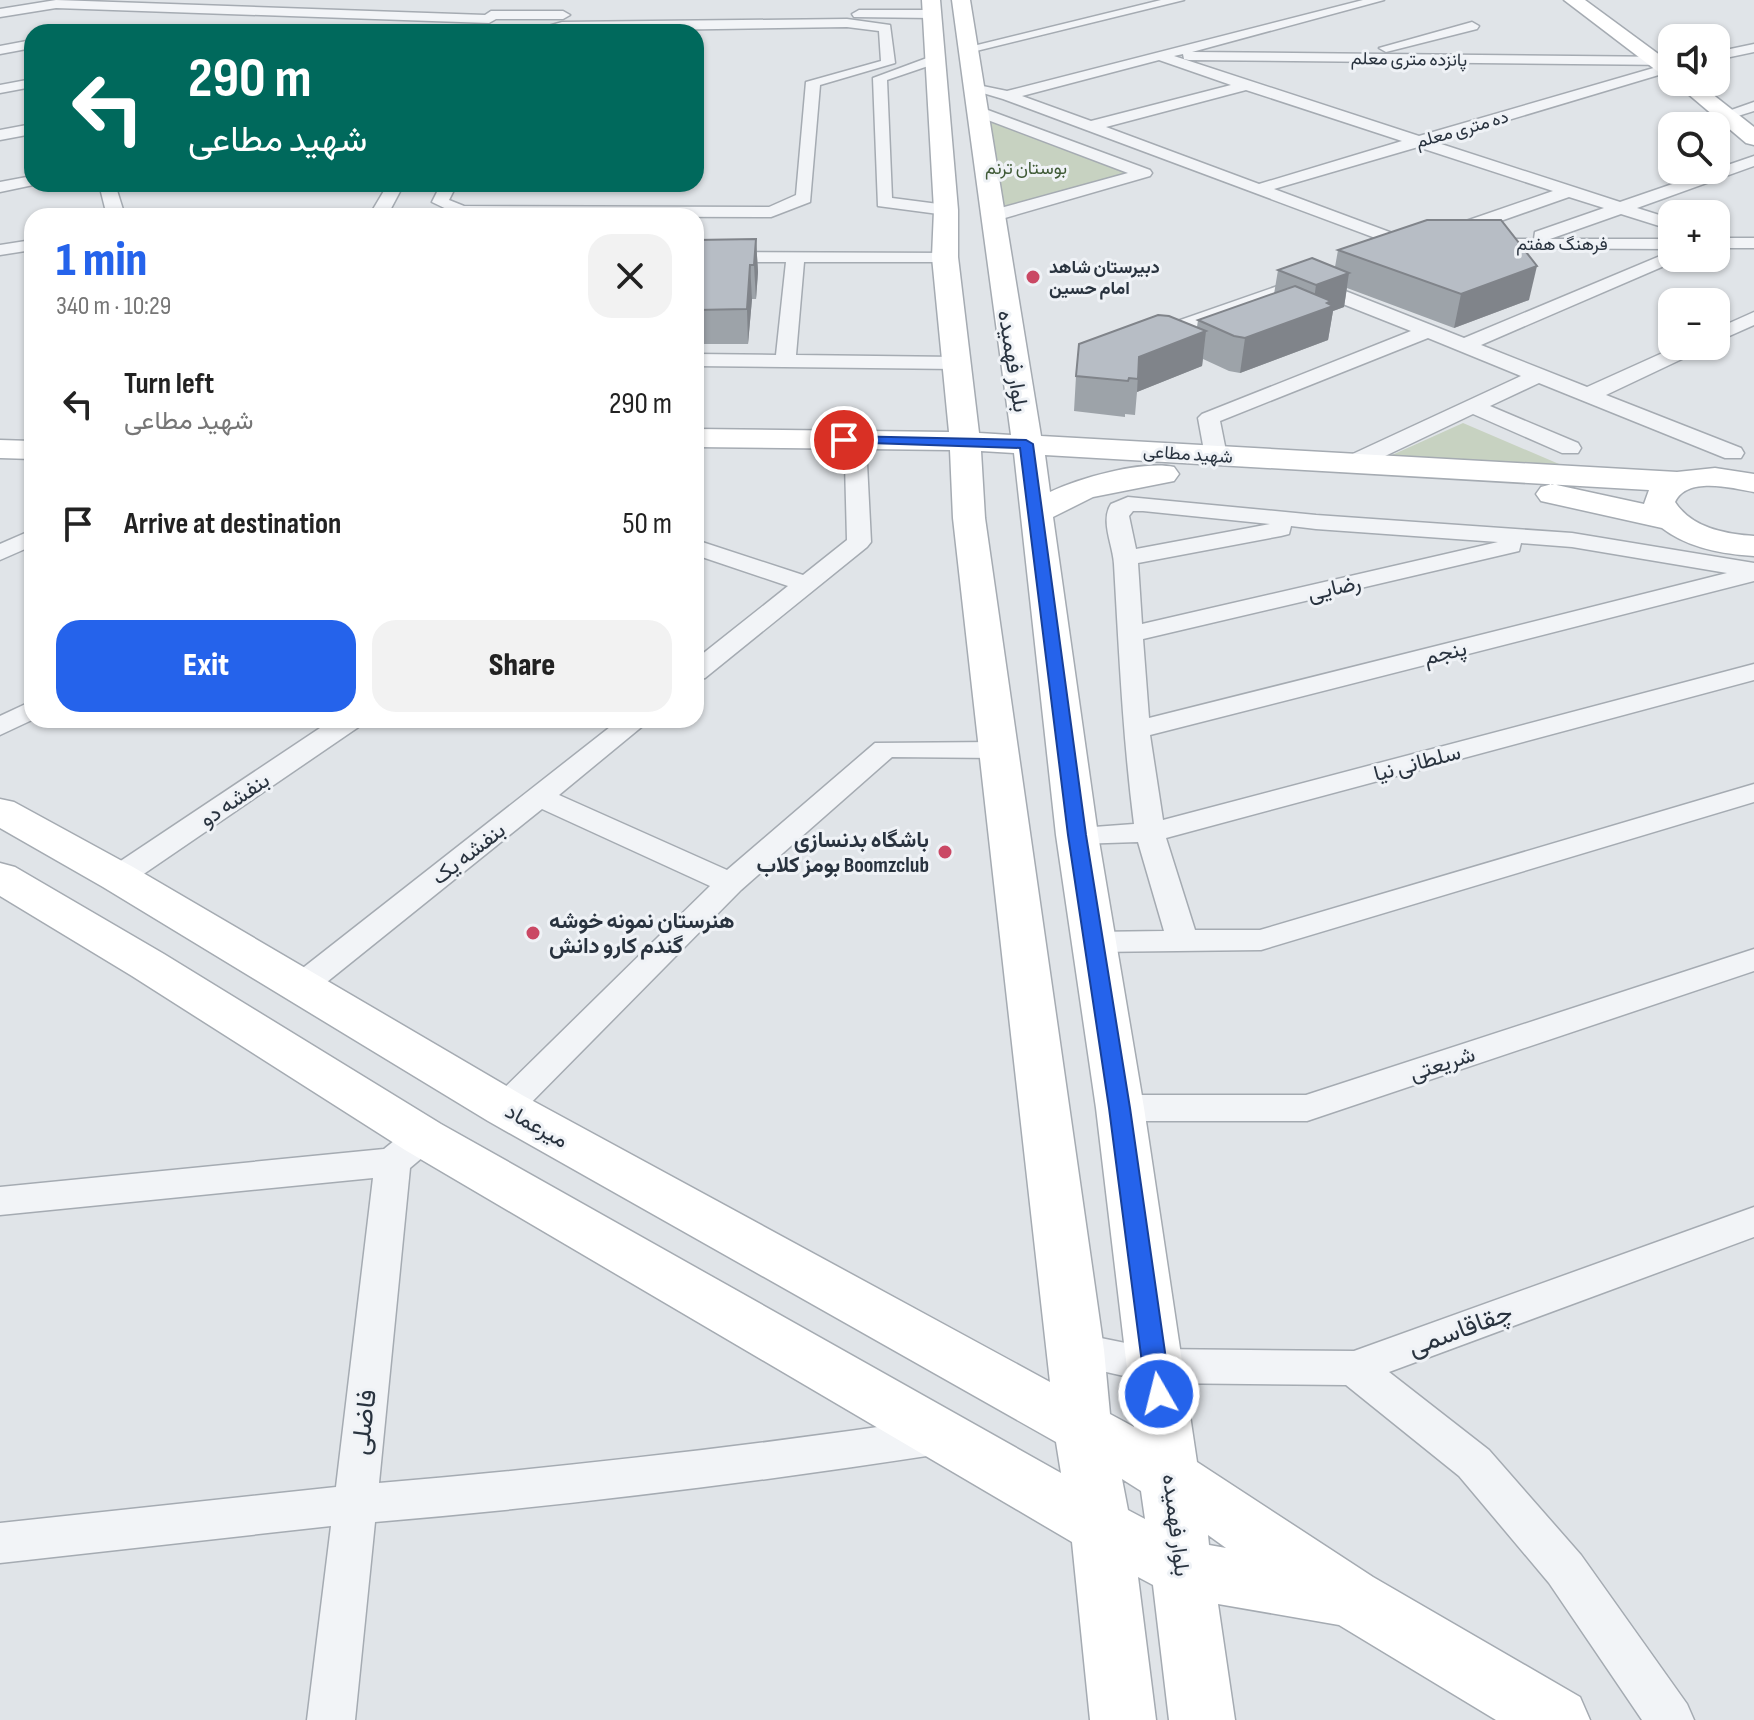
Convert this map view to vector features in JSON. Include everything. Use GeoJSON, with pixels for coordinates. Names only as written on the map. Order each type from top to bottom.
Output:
{"type":"FeatureCollection","features":[{"type":"Feature","properties":{"kind":"street"},"geometry":{"type":"LineString","coordinates":[[487,22],[499,0]]}},
{"type":"Feature","properties":{"kind":"street"},"geometry":{"type":"LineString","coordinates":[[972,80],[1178,0]]}},
{"type":"Feature","properties":{"kind":"street"},"geometry":{"type":"LineString","coordinates":[[946,210],[884,202],[880,78],[972,80],[1159,56],[1378,0]]}},
{"type":"Feature","properties":{"kind":"street"},"geometry":{"type":"LineString","coordinates":[[1573,0],[1658,60]]}},
{"type":"Feature","properties":{"kind":"street"},"geometry":{"type":"LineString","coordinates":[[0,13],[57,8],[487,22],[941,5]]}},
{"type":"Feature","properties":{"kind":"street","name":"بلوار فهمیده"},"geometry":{"type":"LineString","coordinates":[[941,5],[972,80],[1029,455],[1077,835],[1120,1108],[1202,1720]]}},
{"type":"Feature","properties":{"kind":"street"},"geometry":{"type":"LineString","coordinates":[[704,25],[847,23],[885,28],[888,63],[813,82],[804,198],[771,212],[704,212]]}},
{"type":"Feature","properties":{"kind":"street"},"geometry":{"type":"LineString","coordinates":[[1090,126],[1472,26]]}},
{"type":"Feature","properties":{"kind":"street"},"geometry":{"type":"LineString","coordinates":[[0,50],[24,46]]}},
{"type":"Feature","properties":{"kind":"street"},"geometry":{"type":"LineString","coordinates":[[1730,55],[1754,48]]}},
{"type":"Feature","properties":{"kind":"street"},"geometry":{"type":"LineString","coordinates":[[1737,54],[1754,58]]}},
{"type":"Feature","properties":{"kind":"street"},"geometry":{"type":"LineString","coordinates":[[1159,56],[1658,221]]}},
{"type":"Feature","properties":{"kind":"street","name":"پانزده متری معلم"},"geometry":{"type":"LineString","coordinates":[[1159,56],[1347,58],[1658,69]]}},
{"type":"Feature","properties":{"kind":"street","name":"ده متری معلم"},"geometry":{"type":"LineString","coordinates":[[1258,189],[1658,73]]}},
{"type":"Feature","properties":{"kind":"street"},"geometry":{"type":"LineString","coordinates":[[972,80],[1412,244],[1377,255]]}},
{"type":"Feature","properties":{"kind":"street"},"geometry":{"type":"LineString","coordinates":[[972,80],[1144,173],[992,216]]}},
{"type":"Feature","properties":{"kind":"street","name":"بلوار فهمیده"},"geometry":{"type":"LineString","coordinates":[[972,80],[946,210],[945,257],[969,518],[1076,1350],[1082,1427],[1101,1527],[1123,1720]]}},
{"type":"Feature","properties":{"kind":"street"},"geometry":{"type":"LineString","coordinates":[[0,89],[24,84]]}},
{"type":"Feature","properties":{"kind":"street"},"geometry":{"type":"LineString","coordinates":[[1703,96],[1721,112]]}},
{"type":"Feature","properties":{"kind":"street"},"geometry":{"type":"LineString","coordinates":[[1730,113],[1754,106]]}},
{"type":"Feature","properties":{"kind":"street"},"geometry":{"type":"LineString","coordinates":[[1730,119],[1754,138]]}},
{"type":"Feature","properties":{"kind":"street"},"geometry":{"type":"LineString","coordinates":[[0,135],[24,130]]}},
{"type":"Feature","properties":{"kind":"street"},"geometry":{"type":"LineString","coordinates":[[1517,244],[1754,161]]}},
{"type":"Feature","properties":{"kind":"street"},"geometry":{"type":"LineString","coordinates":[[0,187],[24,182]]}},
{"type":"Feature","properties":{"kind":"street"},"geometry":{"type":"LineString","coordinates":[[1472,225],[1569,191]]}},
{"type":"Feature","properties":{"kind":"street"},"geometry":{"type":"LineString","coordinates":[[445,192],[440,202],[454,208]]}},
{"type":"Feature","properties":{"kind":"street"},"geometry":{"type":"LineString","coordinates":[[1730,242],[1754,243]]}},
{"type":"Feature","properties":{"kind":"street","name":"فرهنگ هفتم"},"geometry":{"type":"LineString","coordinates":[[1461,244],[1658,244]]}},
{"type":"Feature","properties":{"kind":"street"},"geometry":{"type":"LineString","coordinates":[[0,250],[24,246]]}},
{"type":"Feature","properties":{"kind":"street"},"geometry":{"type":"LineString","coordinates":[[704,257],[945,257]]}},
{"type":"Feature","properties":{"kind":"street"},"geometry":{"type":"LineString","coordinates":[[785,362],[796,257]]}},
{"type":"Feature","properties":{"kind":"street"},"geometry":{"type":"LineString","coordinates":[[1465,345],[1658,262]]}},
{"type":"Feature","properties":{"kind":"street"},"geometry":{"type":"LineString","coordinates":[[1136,342],[1335,271]]}},
{"type":"Feature","properties":{"kind":"street"},"geometry":{"type":"LineString","coordinates":[[1307,282],[1733,453]]}},
{"type":"Feature","properties":{"kind":"street"},"geometry":{"type":"LineString","coordinates":[[1730,329],[1754,318]]}},
{"type":"Feature","properties":{"kind":"street"},"geometry":{"type":"LineString","coordinates":[[1216,456],[1209,418],[1429,331]]}},
{"type":"Feature","properties":{"kind":"street"},"geometry":{"type":"LineString","coordinates":[[704,360],[956,363]]}},
{"type":"Feature","properties":{"kind":"street"},"geometry":{"type":"LineString","coordinates":[[1588,395],[1664,360]]}},
{"type":"Feature","properties":{"kind":"street"},"geometry":{"type":"LineString","coordinates":[[1352,463],[1539,375]]}},
{"type":"Feature","properties":{"kind":"street"},"geometry":{"type":"LineString","coordinates":[[1473,406],[1570,448]]}},
{"type":"Feature","properties":{"kind":"street"},"geometry":{"type":"LineString","coordinates":[[0,431],[24,431]]}},
{"type":"Feature","properties":{"kind":"street","name":"شهید مطاعی"},"geometry":{"type":"LineString","coordinates":[[704,438],[1029,455],[1216,456],[1754,483]]}},
{"type":"Feature","properties":{"kind":"street"},"geometry":{"type":"LineString","coordinates":[[1672,520],[1659,502],[1667,487],[1689,480],[1754,443]]}},
{"type":"Feature","properties":{"kind":"street"},"geometry":{"type":"LineString","coordinates":[[0,449],[24,450]]}},
{"type":"Feature","properties":{"kind":"street","name":"شهید مطاعی"},"geometry":{"type":"LineString","coordinates":[[704,461],[856,463],[965,452]]}},
{"type":"Feature","properties":{"kind":"street","name":"شهید مطاعی"},"geometry":{"type":"LineString","coordinates":[[1029,455],[1163,474],[1521,491],[1565,496],[1672,520],[1717,541]]}},
{"type":"Feature","properties":{"kind":"street"},"geometry":{"type":"LineString","coordinates":[[704,666],[859,542],[856,463]]}},
{"type":"Feature","properties":{"kind":"street"},"geometry":{"type":"LineString","coordinates":[[1038,527],[1037,513],[1067,494],[1104,483],[1163,474]]}},
{"type":"Feature","properties":{"kind":"street"},"geometry":{"type":"LineString","coordinates":[[1183,941],[1150,833],[1136,730],[1126,558],[1117,516],[1119,509],[1128,504],[1612,546],[1754,570]]}},
{"type":"Feature","properties":{"kind":"street"},"geometry":{"type":"LineString","coordinates":[[1126,558],[1316,522]]}},
{"type":"Feature","properties":{"kind":"street","name":"رضایی"},"geometry":{"type":"LineString","coordinates":[[1131,634],[1538,540]]}},
{"type":"Feature","properties":{"kind":"street"},"geometry":{"type":"LineString","coordinates":[[0,553],[24,541]]}},
{"type":"Feature","properties":{"kind":"street"},"geometry":{"type":"LineString","coordinates":[[1717,541],[1754,546]]}},
{"type":"Feature","properties":{"kind":"street"},"geometry":{"type":"LineString","coordinates":[[1717,541],[1754,570]]}},
{"type":"Feature","properties":{"kind":"street"},"geometry":{"type":"LineString","coordinates":[[704,550],[806,584]]}},
{"type":"Feature","properties":{"kind":"street","name":"پنجم"},"geometry":{"type":"LineString","coordinates":[[1136,730],[1754,570]]}},
{"type":"Feature","properties":{"kind":"street","name":"سلطانی نیا"},"geometry":{"type":"LineString","coordinates":[[1077,835],[1150,833],[1754,672]]}},
{"type":"Feature","properties":{"kind":"street"},"geometry":{"type":"LineString","coordinates":[[0,727],[24,714]]}},
{"type":"Feature","properties":{"kind":"street","name":"بنفشه دو"},"geometry":{"type":"LineString","coordinates":[[118,877],[338,728]]}},
{"type":"Feature","properties":{"kind":"street","name":"بنفشه یک"},"geometry":{"type":"LineString","coordinates":[[301,986],[626,728]]}},
{"type":"Feature","properties":{"kind":"street"},"geometry":{"type":"LineString","coordinates":[[505,1108],[730,883],[885,749],[997,750]]}},
{"type":"Feature","properties":{"kind":"street"},"geometry":{"type":"LineString","coordinates":[[1093,942],[1261,940],[1754,793]]}},
{"type":"Feature","properties":{"kind":"street"},"geometry":{"type":"LineString","coordinates":[[539,797],[730,883]]}},
{"type":"Feature","properties":{"kind":"street","name":"میرعماد"},"geometry":{"type":"LineString","coordinates":[[0,811],[118,877],[505,1108],[1171,1477],[1351,1598],[1557,1720]]}},
{"type":"Feature","properties":{"kind":"street"},"geometry":{"type":"LineString","coordinates":[[0,877],[408,1150],[517,1191],[1101,1527],[1182,1569],[1351,1598]]}},
{"type":"Feature","properties":{"kind":"street","name":"شریعتی"},"geometry":{"type":"LineString","coordinates":[[1120,1108],[1307,1108],[1754,960]]}},
{"type":"Feature","properties":{"kind":"street"},"geometry":{"type":"LineString","coordinates":[[517,1191],[567,1142]]}},
{"type":"Feature","properties":{"kind":"street"},"geometry":{"type":"LineString","coordinates":[[0,1201],[408,1150]]}},
{"type":"Feature","properties":{"kind":"street","name":"فاضلی"},"geometry":{"type":"LineString","coordinates":[[331,1720],[354,1504],[408,1150]]}},
{"type":"Feature","properties":{"kind":"street","name":"چقاقاسمی"},"geometry":{"type":"LineString","coordinates":[[1076,1350],[1155,1366],[1354,1368],[1754,1222]]}},
{"type":"Feature","properties":{"kind":"street"},"geometry":{"type":"LineString","coordinates":[[1354,1368],[1474,1463],[1565,1569],[1670,1720]]}},
{"type":"Feature","properties":{"kind":"street"},"geometry":{"type":"LineString","coordinates":[[0,1543],[354,1504],[523,1490],[952,1441]]}},
{"type":"Feature","properties":{"kind":"green space","name":"بوستان ترنم"},"geometry":{"type":"Polygon","coordinates":[[[986,119],[1128,172],[1001,209],[986,119]]]}},
{"type":"Feature","properties":{"kind":"green space"},"geometry":{"type":"Polygon","coordinates":[[[1463,423],[1559,464],[1381,460],[1463,423]]]}},
{"type":"Feature","properties":{"kind":"building"},"geometry":{"type":"Polygon","coordinates":[[[1427,220],[1501,220],[1537,266],[1461,294],[1338,250],[1427,220]]]}},
{"type":"Feature","properties":{"kind":"building"},"geometry":{"type":"Polygon","coordinates":[[[756,239],[754,265],[750,265],[747,309],[704,310],[704,240],[756,239]]]}},
{"type":"Feature","properties":{"kind":"building"},"geometry":{"type":"Polygon","coordinates":[[[1312,258],[1349,273],[1316,285],[1278,270],[1312,258]]]}},
{"type":"Feature","properties":{"kind":"building"},"geometry":{"type":"Polygon","coordinates":[[[1295,286],[1331,301],[1327,303],[1333,306],[1245,338],[1198,320],[1295,286]]]}},
{"type":"Feature","properties":{"kind":"building"},"geometry":{"type":"Polygon","coordinates":[[[1158,315],[1169,316],[1206,331],[1139,357],[1138,379],[1129,378],[1128,381],[1076,376],[1079,344],[1158,315]]]}},
{"type":"Feature","properties":{"kind":"place","name":"دبیرستان شاهد امام حسین"},"geometry":{"type":"Point","coordinates":[1033,277]}},
{"type":"Feature","properties":{"kind":"place","name":"باشگاه بدنسازی بومز کلاب Boomzclub"},"geometry":{"type":"Point","coordinates":[945,852]}},
{"type":"Feature","properties":{"kind":"place","name":"هنرستان نمونه خوشه گندم کارو دانش"},"geometry":{"type":"Point","coordinates":[533,933]}},
{"type":"Feature","properties":{"kind":"route"},"geometry":{"type":"LineString","coordinates":[[844,440],[1026,444],[1077,835],[1120,1108],[1159,1394]]}}]}
